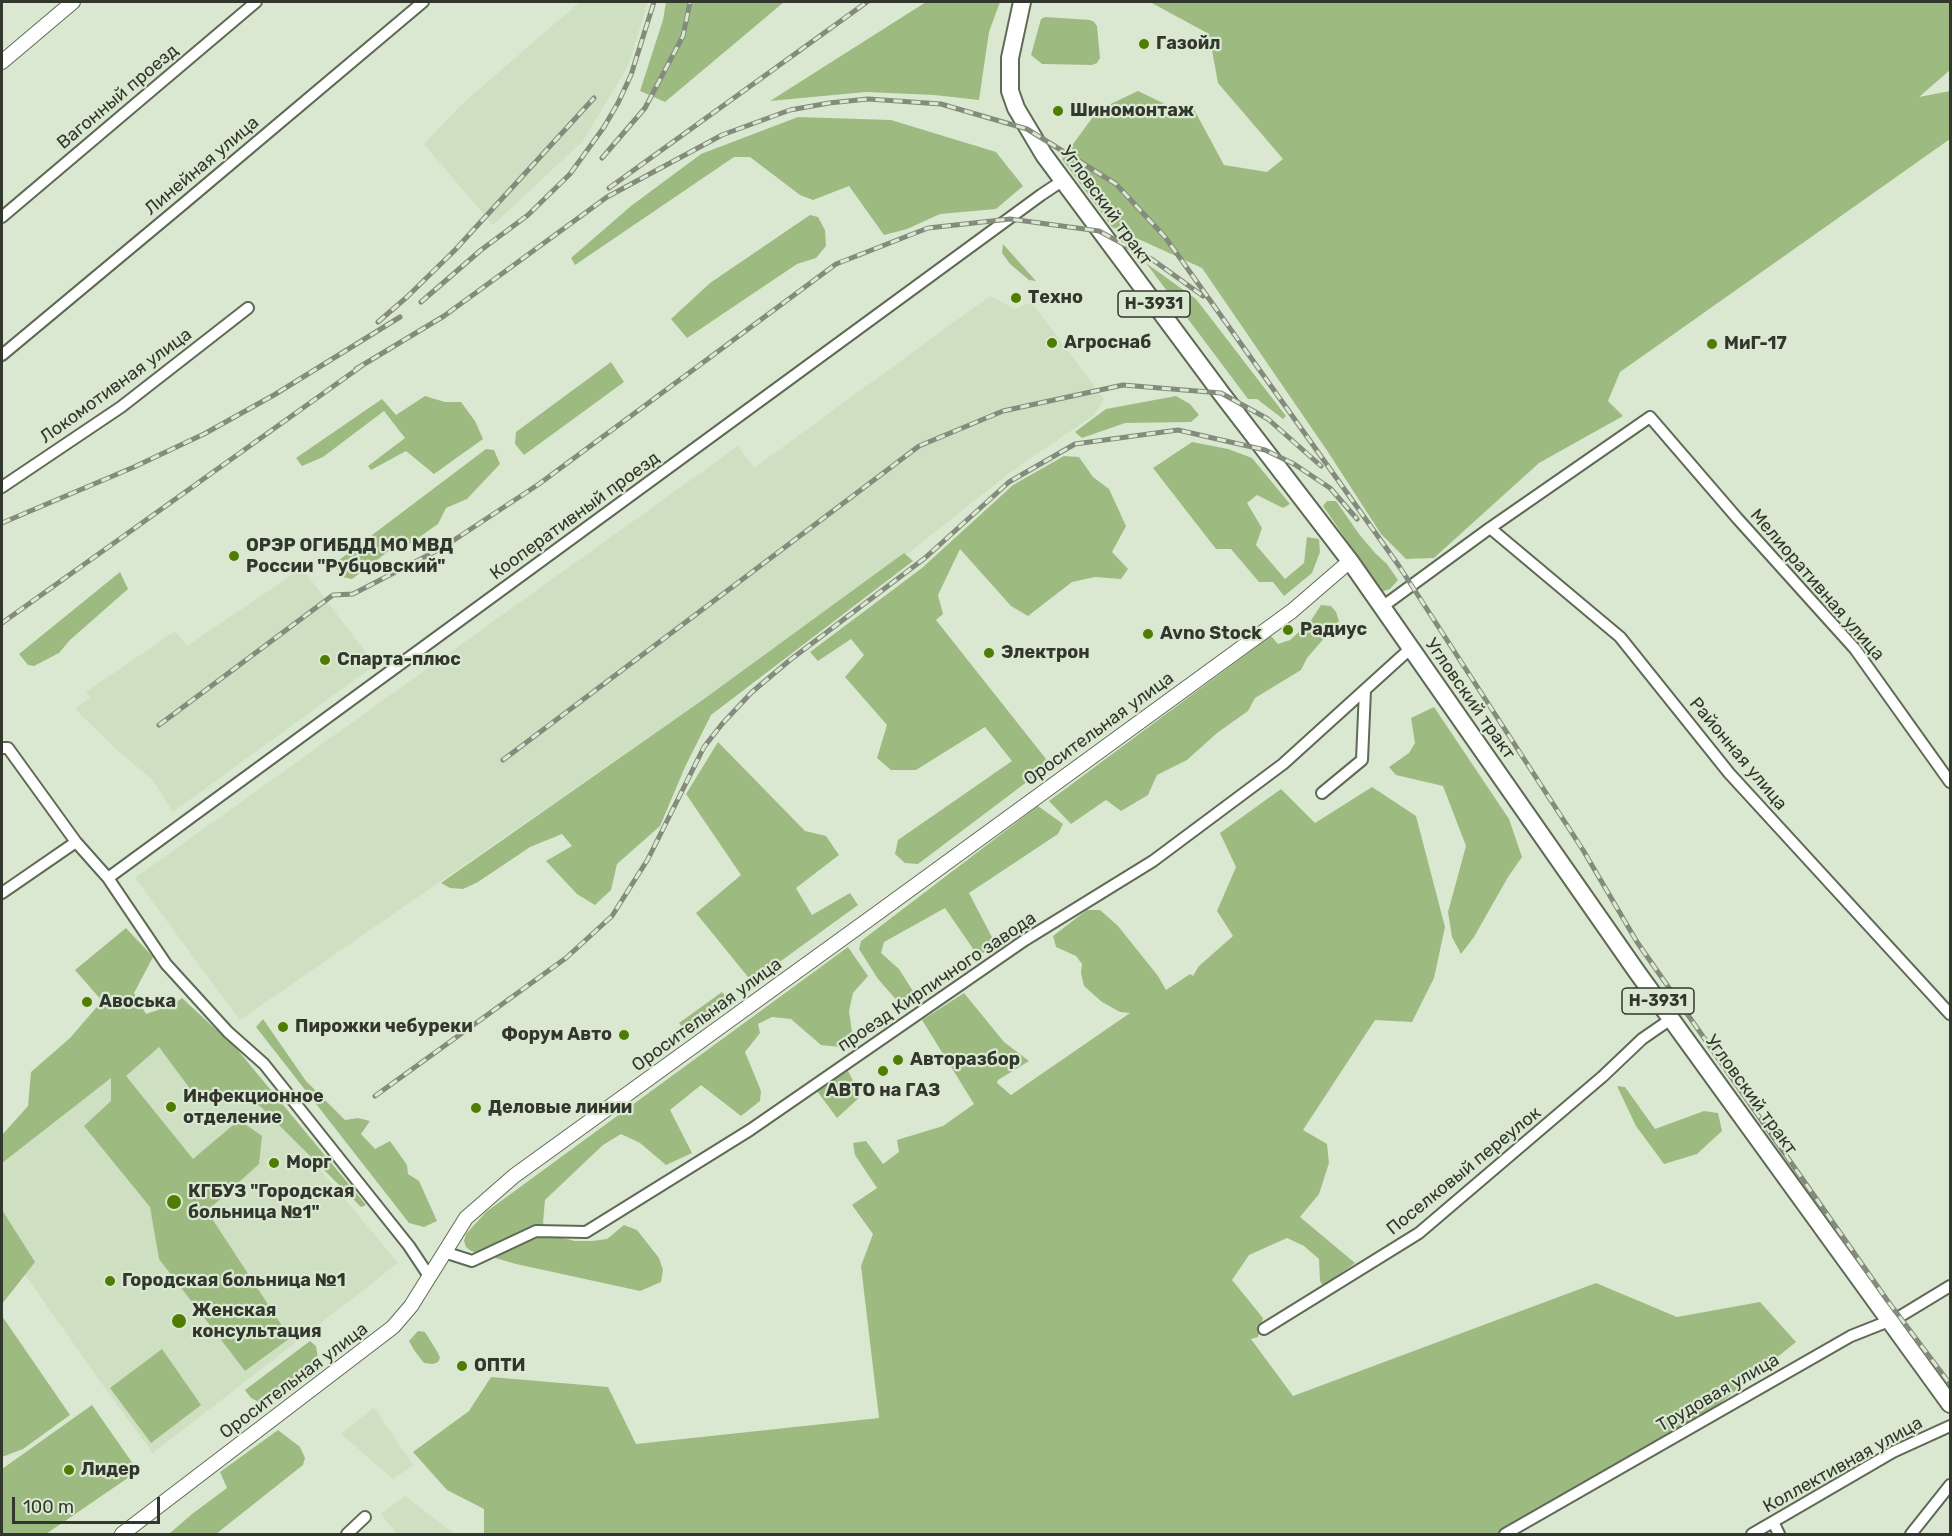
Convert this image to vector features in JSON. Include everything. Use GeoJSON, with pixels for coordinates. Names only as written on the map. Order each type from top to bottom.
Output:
{"type":"FeatureCollection","features":[{"type":"Feature","properties":{"kind":"highway","name":"Угловский тракт"},"geometry":{"type":"LineString","coordinates":[[1022,2],[1010,58],[1010,91],[1027,129],[1062,181],[1350,561],[1671,1019],[1950,1404]]}},
{"type":"Feature","properties":{"kind":"main road"},"geometry":{"type":"LineString","coordinates":[[2,62],[73,2]]}},
{"type":"Feature","properties":{"kind":"main road","name":"Оросительная улица"},"geometry":{"type":"LineString","coordinates":[[122,1534],[388,1332],[411,1306],[466,1218],[514,1176],[1292,611],[1350,561]]}},
{"type":"Feature","properties":{"kind":"street","name":"Вагонный проезд"},"geometry":{"type":"LineString","coordinates":[[2,217],[256,2]]}},
{"type":"Feature","properties":{"kind":"street","name":"Линейная улица"},"geometry":{"type":"LineString","coordinates":[[2,355],[423,2]]}},
{"type":"Feature","properties":{"kind":"street","name":"Кооперативный проезд"},"geometry":{"type":"LineString","coordinates":[[108,878],[1062,181]]}},
{"type":"Feature","properties":{"kind":"street","name":"Локомотивная улица"},"geometry":{"type":"LineString","coordinates":[[2,487],[121,407],[248,308]]}},
{"type":"Feature","properties":{"kind":"street","name":"Мелиоративная улица"},"geometry":{"type":"LineString","coordinates":[[1490,528],[1650,417],[1855,650],[1950,782]]}},
{"type":"Feature","properties":{"kind":"street"},"geometry":{"type":"LineString","coordinates":[[1373,594],[1490,528]]}},
{"type":"Feature","properties":{"kind":"street","name":"Районная улица"},"geometry":{"type":"LineString","coordinates":[[1490,528],[1620,637],[1729,773],[1950,1014]]}},
{"type":"Feature","properties":{"kind":"street","name":"проезд Кирпичного завода"},"geometry":{"type":"LineString","coordinates":[[444,1252],[472,1261],[536,1231],[586,1232],[750,1130],[1025,940],[1153,861],[1283,764],[1411,648]]}},
{"type":"Feature","properties":{"kind":"street"},"geometry":{"type":"LineString","coordinates":[[1322,793],[1362,760],[1365,690]]}},
{"type":"Feature","properties":{"kind":"street"},"geometry":{"type":"LineString","coordinates":[[2,748],[8,748],[76,842],[108,878],[166,964],[228,1032],[264,1064],[409,1246],[429,1276]]}},
{"type":"Feature","properties":{"kind":"street"},"geometry":{"type":"LineString","coordinates":[[2,893],[76,842]]}},
{"type":"Feature","properties":{"kind":"street","name":"Поселковый переулок"},"geometry":{"type":"LineString","coordinates":[[1264,1329],[1419,1233],[1602,1077],[1642,1039],[1671,1019]]}},
{"type":"Feature","properties":{"kind":"street","name":"Трудовая улица"},"geometry":{"type":"LineString","coordinates":[[1505,1534],[1851,1336],[1889,1321],[1950,1286]]}},
{"type":"Feature","properties":{"kind":"street","name":"Коллективная улица"},"geometry":{"type":"LineString","coordinates":[[1752,1534],[1893,1452],[1950,1426]]}},
{"type":"Feature","properties":{"kind":"street"},"geometry":{"type":"LineString","coordinates":[[1911,1534],[1950,1485]]}},
{"type":"Feature","properties":{"kind":"street"},"geometry":{"type":"LineString","coordinates":[[347,1534],[365,1517]]}},
{"type":"Feature","properties":{"kind":"street"},"geometry":{"type":"LineString","coordinates":[[1773,1522],[1779,1534]]}},
{"type":"Feature","properties":{"kind":"shaded area"},"geometry":{"type":"Polygon","coordinates":[[[580,2],[648,2],[628,66],[583,141],[493,225],[424,144],[463,103],[580,2]]]}},
{"type":"Feature","properties":{"kind":"shaded area"},"geometry":{"type":"Polygon","coordinates":[[[990,296],[1015,309],[1031,302],[1104,399],[1094,415],[1012,471],[863,589],[240,1020],[135,878],[738,446],[754,468],[990,296]]]}},
{"type":"Feature","properties":{"kind":"shaded area","name":"Спарта-плюс"},"geometry":{"type":"Polygon","coordinates":[[[302,568],[375,665],[173,812],[152,779],[118,751],[75,709],[90,698],[86,692],[175,631],[187,646],[302,568]]]}},
{"type":"Feature","properties":{"kind":"shaded area","name":"КГБУЗ \"Городская больница №1\""},"geometry":{"type":"Polygon","coordinates":[[[186,1008],[398,1263],[153,1453],[2,1242],[2,1162],[186,1008]]]}},
{"type":"Feature","properties":{"kind":"shaded area"},"geometry":{"type":"Polygon","coordinates":[[[374,1407],[413,1465],[393,1479],[341,1434],[374,1407]]]}},
{"type":"Feature","properties":{"kind":"shaded area"},"geometry":{"type":"Polygon","coordinates":[[[405,1496],[455,1534],[397,1534],[381,1514],[405,1496]]]}},
{"type":"Feature","properties":{"kind":"green space"},"geometry":{"type":"Polygon","coordinates":[[[666,2],[784,2],[665,102],[640,91],[663,20],[666,2]]]}},
{"type":"Feature","properties":{"kind":"green space"},"geometry":{"type":"Polygon","coordinates":[[[926,2],[1000,2],[989,32],[979,100],[934,95],[866,92],[770,101],[926,2]]]}},
{"type":"Feature","properties":{"kind":"green space"},"geometry":{"type":"Polygon","coordinates":[[[1150,2],[1950,2],[1950,70],[1919,97],[1950,91],[1950,139],[1620,372],[1608,401],[1623,416],[1539,463],[1434,558],[1406,559],[1381,534],[1328,452],[1202,268],[1112,227],[1062,159],[1098,110],[1138,91],[1169,106],[1191,104],[1224,165],[1267,172],[1283,159],[1218,83],[1209,34],[1150,2]]]}},
{"type":"Feature","properties":{"kind":"green space"},"geometry":{"type":"Polygon","coordinates":[[[1045,17],[1094,22],[1097,26],[1100,58],[1097,63],[1092,65],[1042,64],[1031,55],[1041,19],[1045,17]]]}},
{"type":"Feature","properties":{"kind":"green space"},"geometry":{"type":"Polygon","coordinates":[[[798,117],[891,120],[996,152],[1023,186],[996,209],[940,214],[907,229],[884,235],[849,186],[813,200],[800,195],[750,157],[734,157],[575,265],[571,258],[631,206],[701,154],[798,117]]]}},
{"type":"Feature","properties":{"kind":"green space"},"geometry":{"type":"Polygon","coordinates":[[[810,215],[818,217],[825,230],[826,246],[816,258],[797,264],[687,338],[671,319],[710,283],[810,215]]]}},
{"type":"Feature","properties":{"kind":"green space"},"geometry":{"type":"Polygon","coordinates":[[[1003,244],[1036,281],[1029,280],[1010,264],[1002,253],[1003,244]]]}},
{"type":"Feature","properties":{"kind":"green space"},"geometry":{"type":"Polygon","coordinates":[[[1146,263],[1196,299],[1286,416],[1283,419],[1257,399],[1248,399],[1146,263]]]}},
{"type":"Feature","properties":{"kind":"green space"},"geometry":{"type":"Polygon","coordinates":[[[611,362],[624,382],[524,455],[515,444],[516,432],[611,362]]]}},
{"type":"Feature","properties":{"kind":"green space"},"geometry":{"type":"Polygon","coordinates":[[[425,396],[445,402],[461,402],[475,421],[483,439],[434,474],[406,451],[371,470],[368,466],[405,438],[384,411],[323,457],[302,466],[296,458],[382,399],[396,415],[425,396]]]}},
{"type":"Feature","properties":{"kind":"green space"},"geometry":{"type":"Polygon","coordinates":[[[1176,396],[1190,404],[1199,415],[1191,422],[1125,423],[1082,438],[1075,432],[1106,409],[1176,396]]]}},
{"type":"Feature","properties":{"kind":"green space"},"geometry":{"type":"Polygon","coordinates":[[[1192,442],[1228,449],[1252,458],[1290,504],[1283,508],[1257,495],[1247,503],[1262,528],[1256,545],[1285,579],[1304,563],[1307,537],[1319,539],[1320,552],[1312,573],[1284,596],[1273,582],[1259,582],[1231,549],[1216,549],[1153,468],[1192,442]]]}},
{"type":"Feature","properties":{"kind":"green space"},"geometry":{"type":"Polygon","coordinates":[[[486,449],[494,450],[500,464],[467,499],[446,508],[438,524],[408,545],[390,550],[352,579],[343,577],[335,566],[339,560],[486,449]]]}},
{"type":"Feature","properties":{"kind":"green space"},"geometry":{"type":"Polygon","coordinates":[[[1064,456],[1079,457],[1093,477],[1109,489],[1126,526],[1112,552],[1128,569],[1121,579],[1095,577],[1072,582],[1028,616],[1011,606],[960,549],[938,595],[943,614],[936,620],[1046,759],[1044,769],[918,864],[905,863],[895,854],[898,840],[1012,761],[985,727],[916,770],[891,770],[877,758],[887,725],[845,677],[864,655],[851,639],[818,661],[810,652],[922,568],[1013,485],[1064,456]]]}},
{"type":"Feature","properties":{"kind":"green space"},"geometry":{"type":"Polygon","coordinates":[[[1327,501],[1336,501],[1359,534],[1387,564],[1398,580],[1390,589],[1377,593],[1367,581],[1367,570],[1323,506],[1327,501]]]}},
{"type":"Feature","properties":{"kind":"green space"},"geometry":{"type":"Polygon","coordinates":[[[904,553],[913,561],[711,715],[685,767],[660,826],[617,864],[611,890],[595,905],[577,894],[546,861],[572,846],[562,834],[530,847],[478,882],[463,889],[450,888],[441,883],[704,699],[904,553]]]}},
{"type":"Feature","properties":{"kind":"green space"},"geometry":{"type":"Polygon","coordinates":[[[120,572],[128,589],[70,640],[59,653],[34,666],[28,665],[19,654],[120,572]]]}},
{"type":"Feature","properties":{"kind":"green space"},"geometry":{"type":"Polygon","coordinates":[[[1321,605],[1331,606],[1339,621],[1307,658],[1301,670],[1255,698],[1248,711],[1217,733],[1187,760],[1157,775],[1148,795],[1121,811],[1106,800],[1071,824],[1049,801],[1271,636],[1278,644],[1290,640],[1310,622],[1321,605]]]}},
{"type":"Feature","properties":{"kind":"green space"},"geometry":{"type":"Polygon","coordinates":[[[1434,707],[1509,819],[1522,857],[1474,937],[1461,954],[1452,937],[1448,912],[1466,846],[1443,786],[1396,775],[1389,767],[1409,753],[1415,743],[1411,718],[1434,707]]]}},
{"type":"Feature","properties":{"kind":"green space"},"geometry":{"type":"Polygon","coordinates":[[[718,742],[805,831],[826,836],[839,855],[796,888],[812,915],[850,893],[858,905],[752,982],[696,913],[741,875],[686,794],[718,742]]]}},
{"type":"Feature","properties":{"kind":"green space"},"geometry":{"type":"Polygon","coordinates":[[[1372,787],[1416,816],[1445,927],[1434,978],[1412,1022],[1375,1020],[1303,1130],[1327,1144],[1329,1163],[1319,1194],[1300,1217],[1355,1263],[1323,1286],[1320,1281],[1319,1259],[1304,1246],[1287,1238],[1249,1255],[1232,1280],[1263,1318],[1258,1337],[1251,1339],[1293,1396],[1596,1283],[1677,1317],[1760,1302],[1796,1342],[1683,1433],[1498,1534],[484,1534],[484,1509],[447,1490],[413,1452],[469,1411],[491,1377],[608,1387],[636,1444],[879,1418],[861,1266],[873,1234],[852,1205],[877,1188],[855,1155],[853,1143],[866,1141],[883,1164],[899,1152],[897,1140],[943,1126],[974,1104],[922,1020],[964,993],[1004,1042],[1029,1061],[998,1080],[997,1083],[1011,1095],[1130,1013],[1120,1012],[1102,1002],[1084,986],[1081,973],[1082,964],[1076,956],[1056,947],[1053,936],[1087,910],[1100,910],[1118,926],[1158,976],[1166,990],[1190,974],[1193,976],[1199,966],[1233,936],[1217,911],[1236,867],[1220,833],[1281,789],[1315,823],[1372,787]]]}},
{"type":"Feature","properties":{"kind":"green space"},"geometry":{"type":"Polygon","coordinates":[[[1038,806],[1063,824],[1058,834],[969,893],[996,945],[978,956],[945,908],[884,942],[881,953],[899,969],[916,996],[905,1006],[900,1004],[878,979],[859,949],[861,941],[1038,806]]]}},
{"type":"Feature","properties":{"kind":"green space"},"geometry":{"type":"Polygon","coordinates":[[[126,928],[153,957],[134,993],[146,1014],[172,1005],[182,998],[236,1048],[366,1205],[361,1207],[260,1106],[239,1102],[204,1103],[191,1090],[159,1047],[126,1076],[193,1159],[239,1120],[262,1136],[259,1164],[207,1211],[290,1338],[245,1371],[159,1259],[150,1207],[84,1126],[111,1101],[111,1078],[2,1163],[2,1135],[28,1106],[31,1072],[70,1038],[102,1001],[75,970],[126,928]]]}},
{"type":"Feature","properties":{"kind":"green space"},"geometry":{"type":"Polygon","coordinates":[[[848,947],[868,976],[853,993],[849,1011],[852,1032],[840,1047],[821,1045],[791,1019],[772,1017],[758,1024],[760,1033],[745,1052],[761,1091],[760,1101],[741,1116],[701,1085],[670,1110],[692,1153],[666,1165],[640,1143],[621,1134],[603,1145],[545,1200],[543,1223],[558,1237],[575,1241],[592,1241],[607,1239],[624,1225],[637,1230],[659,1258],[663,1270],[661,1282],[640,1291],[516,1264],[471,1251],[466,1247],[464,1241],[466,1234],[486,1212],[848,947]]]}},
{"type":"Feature","properties":{"kind":"green space"},"geometry":{"type":"Polygon","coordinates":[[[722,992],[731,1002],[687,1033],[679,1023],[722,992]]]}},
{"type":"Feature","properties":{"kind":"green space"},"geometry":{"type":"Polygon","coordinates":[[[263,1019],[306,1081],[345,1120],[358,1118],[370,1121],[361,1134],[375,1149],[390,1141],[407,1165],[408,1174],[419,1181],[437,1221],[424,1227],[409,1223],[256,1027],[263,1019]]]}},
{"type":"Feature","properties":{"kind":"green space"},"geometry":{"type":"Polygon","coordinates":[[[847,1069],[861,1096],[837,1118],[817,1091],[847,1069]]]}},
{"type":"Feature","properties":{"kind":"green space"},"geometry":{"type":"Polygon","coordinates":[[[1617,1086],[1625,1087],[1655,1129],[1704,1111],[1718,1113],[1722,1131],[1697,1154],[1664,1164],[1636,1126],[1617,1086]]]}},
{"type":"Feature","properties":{"kind":"green space"},"geometry":{"type":"Polygon","coordinates":[[[2,1210],[35,1262],[2,1304],[2,1210]]]}},
{"type":"Feature","properties":{"kind":"green space"},"geometry":{"type":"Polygon","coordinates":[[[2,1316],[70,1415],[23,1449],[2,1457],[2,1316]]]}},
{"type":"Feature","properties":{"kind":"green space"},"geometry":{"type":"Polygon","coordinates":[[[418,1331],[425,1332],[438,1353],[440,1358],[438,1362],[424,1363],[414,1350],[409,1341],[418,1331]]]}},
{"type":"Feature","properties":{"kind":"green space"},"geometry":{"type":"Polygon","coordinates":[[[310,1341],[316,1346],[318,1358],[312,1366],[271,1398],[259,1402],[251,1398],[245,1390],[310,1341]]]}},
{"type":"Feature","properties":{"kind":"green space"},"geometry":{"type":"Polygon","coordinates":[[[162,1349],[201,1405],[151,1443],[110,1388],[162,1349]]]}},
{"type":"Feature","properties":{"kind":"green space","name":"Лидер"},"geometry":{"type":"Polygon","coordinates":[[[92,1405],[138,1471],[46,1534],[2,1534],[2,1469],[92,1405]]]}},
{"type":"Feature","properties":{"kind":"green space"},"geometry":{"type":"Polygon","coordinates":[[[278,1430],[300,1447],[305,1458],[303,1465],[216,1534],[169,1534],[227,1488],[220,1472],[278,1430]]]}},
{"type":"Feature","properties":{"kind":"railway"},"geometry":{"type":"LineString","coordinates":[[421,302],[481,250],[528,215],[570,174],[604,127],[618,103],[631,75],[654,2]]}},
{"type":"Feature","properties":{"kind":"railway"},"geometry":{"type":"LineString","coordinates":[[602,158],[645,108],[683,36],[690,2]]}},
{"type":"Feature","properties":{"kind":"railway"},"geometry":{"type":"LineString","coordinates":[[609,188],[867,2]]}},
{"type":"Feature","properties":{"kind":"railway"},"geometry":{"type":"LineString","coordinates":[[378,322],[455,250],[594,98]]}},
{"type":"Feature","properties":{"kind":"railway"},"geometry":{"type":"LineString","coordinates":[[356,369],[444,316],[607,197],[722,135],[790,110],[868,99],[941,104],[1027,129],[1116,184],[1165,237],[1399,566],[1583,850],[1637,942],[1887,1300],[1950,1384]]}},
{"type":"Feature","properties":{"kind":"railway"},"geometry":{"type":"LineString","coordinates":[[159,725],[333,595],[353,594],[442,548],[539,484],[836,264],[928,228],[1010,219],[1099,231],[1153,260],[1203,296]]}},
{"type":"Feature","properties":{"kind":"railway"},"geometry":{"type":"LineString","coordinates":[[2,523],[134,467],[204,434],[274,395],[400,317]]}},
{"type":"Feature","properties":{"kind":"railway"},"geometry":{"type":"LineString","coordinates":[[2,623],[363,365]]}},
{"type":"Feature","properties":{"kind":"railway"},"geometry":{"type":"LineString","coordinates":[[503,760],[919,446],[1003,411],[1123,385],[1221,393],[1268,419],[1321,466]]}},
{"type":"Feature","properties":{"kind":"railway"},"geometry":{"type":"LineString","coordinates":[[375,1096],[566,958],[612,916],[648,859],[704,747],[722,724],[752,692],[790,660],[925,558],[1009,482],[1075,444],[1178,430],[1265,450],[1294,464],[1330,488],[1357,519]]}},
{"type":"Feature","properties":{"kind":"place","name":"Газойл"},"geometry":{"type":"Point","coordinates":[1144,44]}},
{"type":"Feature","properties":{"kind":"place","name":"Шиномонтаж"},"geometry":{"type":"Point","coordinates":[1058,111]}},
{"type":"Feature","properties":{"kind":"place","name":"Техно"},"geometry":{"type":"Point","coordinates":[1016,298]}},
{"type":"Feature","properties":{"kind":"place","name":"Агроснаб"},"geometry":{"type":"Point","coordinates":[1052,343]}},
{"type":"Feature","properties":{"kind":"place","name":"МиГ-17"},"geometry":{"type":"Point","coordinates":[1712,344]}},
{"type":"Feature","properties":{"kind":"place","name":"ОРЭР ОГИБДД МО МВД России \"Рубцовский\""},"geometry":{"type":"Point","coordinates":[234,556]}},
{"type":"Feature","properties":{"kind":"place","name":"Радиус"},"geometry":{"type":"Point","coordinates":[1288,630]}},
{"type":"Feature","properties":{"kind":"place","name":"Avno Stoсk"},"geometry":{"type":"Point","coordinates":[1148,634]}},
{"type":"Feature","properties":{"kind":"place","name":"Электрон"},"geometry":{"type":"Point","coordinates":[989,653]}},
{"type":"Feature","properties":{"kind":"place","name":"Спарта-плюс"},"geometry":{"type":"Point","coordinates":[325,660]}},
{"type":"Feature","properties":{"kind":"place","name":"Авоська"},"geometry":{"type":"Point","coordinates":[87,1002]}},
{"type":"Feature","properties":{"kind":"place","name":"Пирожки чебуреки"},"geometry":{"type":"Point","coordinates":[283,1027]}},
{"type":"Feature","properties":{"kind":"place","name":"Форум Авто"},"geometry":{"type":"Point","coordinates":[624,1035]}},
{"type":"Feature","properties":{"kind":"place","name":"Авторазбор"},"geometry":{"type":"Point","coordinates":[898,1060]}},
{"type":"Feature","properties":{"kind":"place","name":"АВТО на ГАЗ"},"geometry":{"type":"Point","coordinates":[883,1071]}},
{"type":"Feature","properties":{"kind":"place","name":"Инфекционное отделение"},"geometry":{"type":"Point","coordinates":[171,1107]}},
{"type":"Feature","properties":{"kind":"place","name":"Деловые линии"},"geometry":{"type":"Point","coordinates":[476,1108]}},
{"type":"Feature","properties":{"kind":"place","name":"Морг"},"geometry":{"type":"Point","coordinates":[274,1163]}},
{"type":"Feature","properties":{"kind":"place","name":"КГБУЗ \"Городская больница №1\""},"geometry":{"type":"Point","coordinates":[174,1202]}},
{"type":"Feature","properties":{"kind":"place","name":"Городская больница №1"},"geometry":{"type":"Point","coordinates":[110,1281]}},
{"type":"Feature","properties":{"kind":"place","name":"Женская консультация"},"geometry":{"type":"Point","coordinates":[179,1321]}},
{"type":"Feature","properties":{"kind":"place","name":"ОПТИ"},"geometry":{"type":"Point","coordinates":[462,1366]}},
{"type":"Feature","properties":{"kind":"place","name":"Лидер"},"geometry":{"type":"Point","coordinates":[69,1470]}}]}
